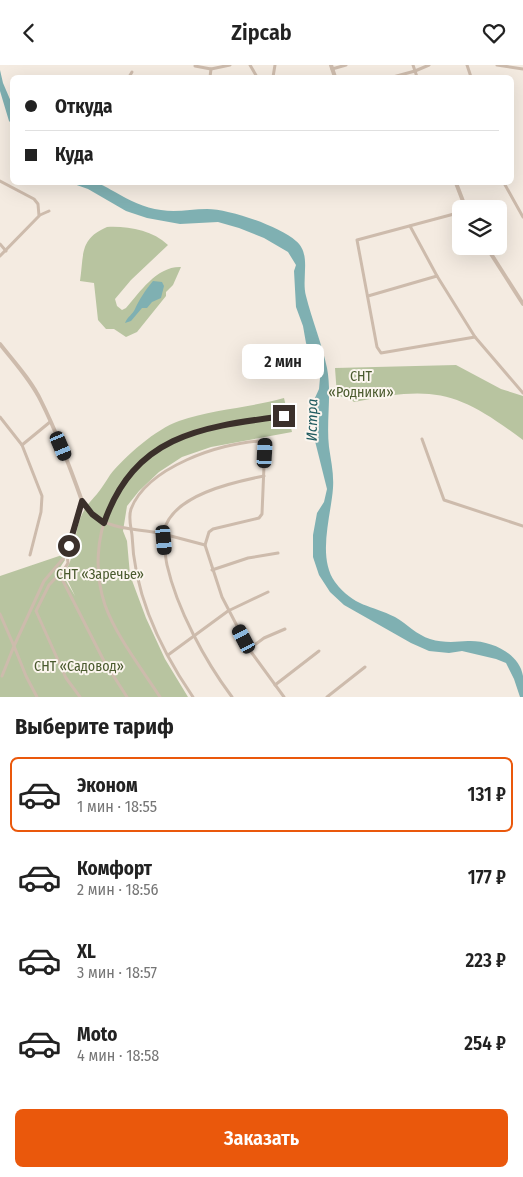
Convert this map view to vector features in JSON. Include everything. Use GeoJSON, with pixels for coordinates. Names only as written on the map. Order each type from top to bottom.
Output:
{"type":"FeatureCollection","features":[{"type":"Feature","properties":{"kind":"street"},"geometry":{"type":"LineString","coordinates":[[195,65],[212,69],[230,65]]}},
{"type":"Feature","properties":{"kind":"street"},"geometry":{"type":"LineString","coordinates":[[332,67],[346,65]]}},
{"type":"Feature","properties":{"kind":"street"},"geometry":{"type":"LineString","coordinates":[[413,65],[416,75]]}},
{"type":"Feature","properties":{"kind":"street"},"geometry":{"type":"LineString","coordinates":[[400,75],[429,65]]}},
{"type":"Feature","properties":{"kind":"street"},"geometry":{"type":"LineString","coordinates":[[498,65],[523,69]]}},
{"type":"Feature","properties":{"kind":"street"},"geometry":{"type":"LineString","coordinates":[[210,75],[212,69]]}},
{"type":"Feature","properties":{"kind":"street"},"geometry":{"type":"LineString","coordinates":[[0,181],[34,199],[38,204],[39,216]]}},
{"type":"Feature","properties":{"kind":"street"},"geometry":{"type":"LineString","coordinates":[[457,185],[462,200]]}},
{"type":"Feature","properties":{"kind":"street"},"geometry":{"type":"LineString","coordinates":[[505,185],[523,217]]}},
{"type":"Feature","properties":{"kind":"street"},"geometry":{"type":"LineString","coordinates":[[0,256],[39,216],[48,211]]}},
{"type":"Feature","properties":{"kind":"street"},"geometry":{"type":"LineString","coordinates":[[452,215],[357,240],[377,347],[381,353],[475,337]]}},
{"type":"Feature","properties":{"kind":"street"},"geometry":{"type":"LineString","coordinates":[[410,226],[437,276],[475,337],[523,393]]}},
{"type":"Feature","properties":{"kind":"street"},"geometry":{"type":"LineString","coordinates":[[0,244],[6,251]]}},
{"type":"Feature","properties":{"kind":"street"},"geometry":{"type":"LineString","coordinates":[[492,255],[523,305]]}},
{"type":"Feature","properties":{"kind":"street"},"geometry":{"type":"LineString","coordinates":[[368,296],[437,276]]}},
{"type":"Feature","properties":{"kind":"street"},"geometry":{"type":"LineString","coordinates":[[0,344],[25,375],[41,400],[82,501],[92,514],[104,523],[123,529],[160,533],[205,545]]}},
{"type":"Feature","properties":{"kind":"street"},"geometry":{"type":"LineString","coordinates":[[160,697],[125,643],[106,606],[101,589],[98,563],[104,523],[111,503],[126,479],[138,465],[168,442],[193,432],[218,426],[284,416]]}},
{"type":"Feature","properties":{"kind":"street"},"geometry":{"type":"LineString","coordinates":[[0,417],[22,445],[42,496],[41,512],[30,555]]}},
{"type":"Feature","properties":{"kind":"street"},"geometry":{"type":"LineString","coordinates":[[22,445],[50,423]]}},
{"type":"Feature","properties":{"kind":"street"},"geometry":{"type":"LineString","coordinates":[[422,439],[444,500],[523,526]]}},
{"type":"Feature","properties":{"kind":"street"},"geometry":{"type":"LineString","coordinates":[[192,697],[168,655],[143,598],[136,573],[131,511],[137,499],[157,478],[185,460],[214,450],[260,441],[265,442],[262,514],[259,518],[213,529],[207,536],[205,545],[228,611],[248,649],[284,697]]}},
{"type":"Feature","properties":{"kind":"street"},"geometry":{"type":"LineString","coordinates":[[232,697],[211,668],[185,616],[166,565],[165,534],[171,516],[194,498],[218,486],[264,476]]}},
{"type":"Feature","properties":{"kind":"street"},"geometry":{"type":"LineString","coordinates":[[80,697],[66,677],[36,611],[49,585],[68,563],[67,554],[82,501]]}},
{"type":"Feature","properties":{"kind":"street"},"geometry":{"type":"LineString","coordinates":[[212,569],[248,558],[278,553]]}},
{"type":"Feature","properties":{"kind":"street"},"geometry":{"type":"LineString","coordinates":[[2,676],[44,581],[67,554]]}},
{"type":"Feature","properties":{"kind":"street"},"geometry":{"type":"LineString","coordinates":[[61,573],[60,577],[90,634],[127,697]]}},
{"type":"Feature","properties":{"kind":"street"},"geometry":{"type":"LineString","coordinates":[[168,655],[228,611],[268,592]]}},
{"type":"Feature","properties":{"kind":"street"},"geometry":{"type":"LineString","coordinates":[[0,614],[37,697]]}},
{"type":"Feature","properties":{"kind":"street"},"geometry":{"type":"LineString","coordinates":[[248,649],[264,638],[285,629]]}},
{"type":"Feature","properties":{"kind":"street"},"geometry":{"type":"LineString","coordinates":[[275,685],[318,651]]}},
{"type":"Feature","properties":{"kind":"street"},"geometry":{"type":"LineString","coordinates":[[326,697],[364,667]]}},
{"type":"Feature","properties":{"kind":"green space"},"geometry":{"type":"Polygon","coordinates":[[[107,227],[123,227],[147,232],[168,245],[131,280],[115,299],[117,306],[122,310],[157,275],[172,268],[181,267],[173,285],[166,292],[166,296],[137,332],[126,337],[114,329],[106,329],[98,320],[94,283],[80,281],[83,256],[87,243],[98,232],[107,227]]]}},
{"type":"Feature","properties":{"kind":"green space","name":"СНТ «Родники»"},"geometry":{"type":"Polygon","coordinates":[[[456,365],[501,389],[523,396],[523,440],[480,411],[444,396],[405,394],[354,402],[349,398],[337,396],[335,368],[456,365]]]}},
{"type":"Feature","properties":{"kind":"green space"},"geometry":{"type":"Polygon","coordinates":[[[284,398],[292,432],[211,447],[182,457],[159,472],[139,491],[127,506],[123,531],[127,541],[130,575],[146,618],[165,659],[188,697],[0,697],[0,576],[62,555],[65,560],[59,569],[75,596],[64,573],[71,558],[78,525],[88,505],[110,475],[124,460],[151,437],[179,421],[284,398]]]}},
{"type":"Feature","properties":{"kind":"water"},"geometry":{"type":"Polygon","coordinates":[[[0,70],[10,99],[10,122],[9,121],[0,91],[0,70]]]}},
{"type":"Feature","properties":{"kind":"water"},"geometry":{"type":"Polygon","coordinates":[[[77,185],[103,185],[126,198],[155,209],[172,211],[207,209],[240,215],[266,224],[288,235],[301,246],[305,259],[306,296],[327,368],[328,378],[328,437],[333,473],[326,549],[330,572],[342,590],[356,601],[395,617],[425,637],[444,642],[476,641],[502,649],[516,660],[520,668],[523,676],[523,697],[520,697],[506,663],[462,651],[449,653],[429,651],[411,643],[344,605],[330,592],[319,575],[313,557],[313,535],[317,513],[324,502],[327,489],[315,441],[314,400],[319,389],[320,378],[306,343],[303,326],[296,307],[294,271],[296,265],[288,252],[264,238],[218,222],[180,224],[147,218],[126,211],[88,189],[77,185]]]}},
{"type":"Feature","properties":{"kind":"water"},"geometry":{"type":"Polygon","coordinates":[[[153,281],[162,282],[164,286],[161,298],[152,302],[147,308],[142,308],[131,321],[125,323],[145,291],[153,281]]]}},
{"type":"Feature","properties":{"kind":"route"},"geometry":{"type":"LineString","coordinates":[[69,546],[82,501],[92,514],[104,523],[111,503],[126,479],[138,465],[168,442],[193,432],[218,426],[284,416]]}},
{"type":"Feature","properties":{"kind":"water label","name":"Истра"},"geometry":{"type":"Point","coordinates":[312,420]}},
{"type":"Feature","properties":{"kind":"park label","name":"СНТ «Заречье»"},"geometry":{"type":"Point","coordinates":[100,574]}},
{"type":"Feature","properties":{"kind":"park label","name":"СНТ «Садовод»"},"geometry":{"type":"Point","coordinates":[79,666]}}]}
